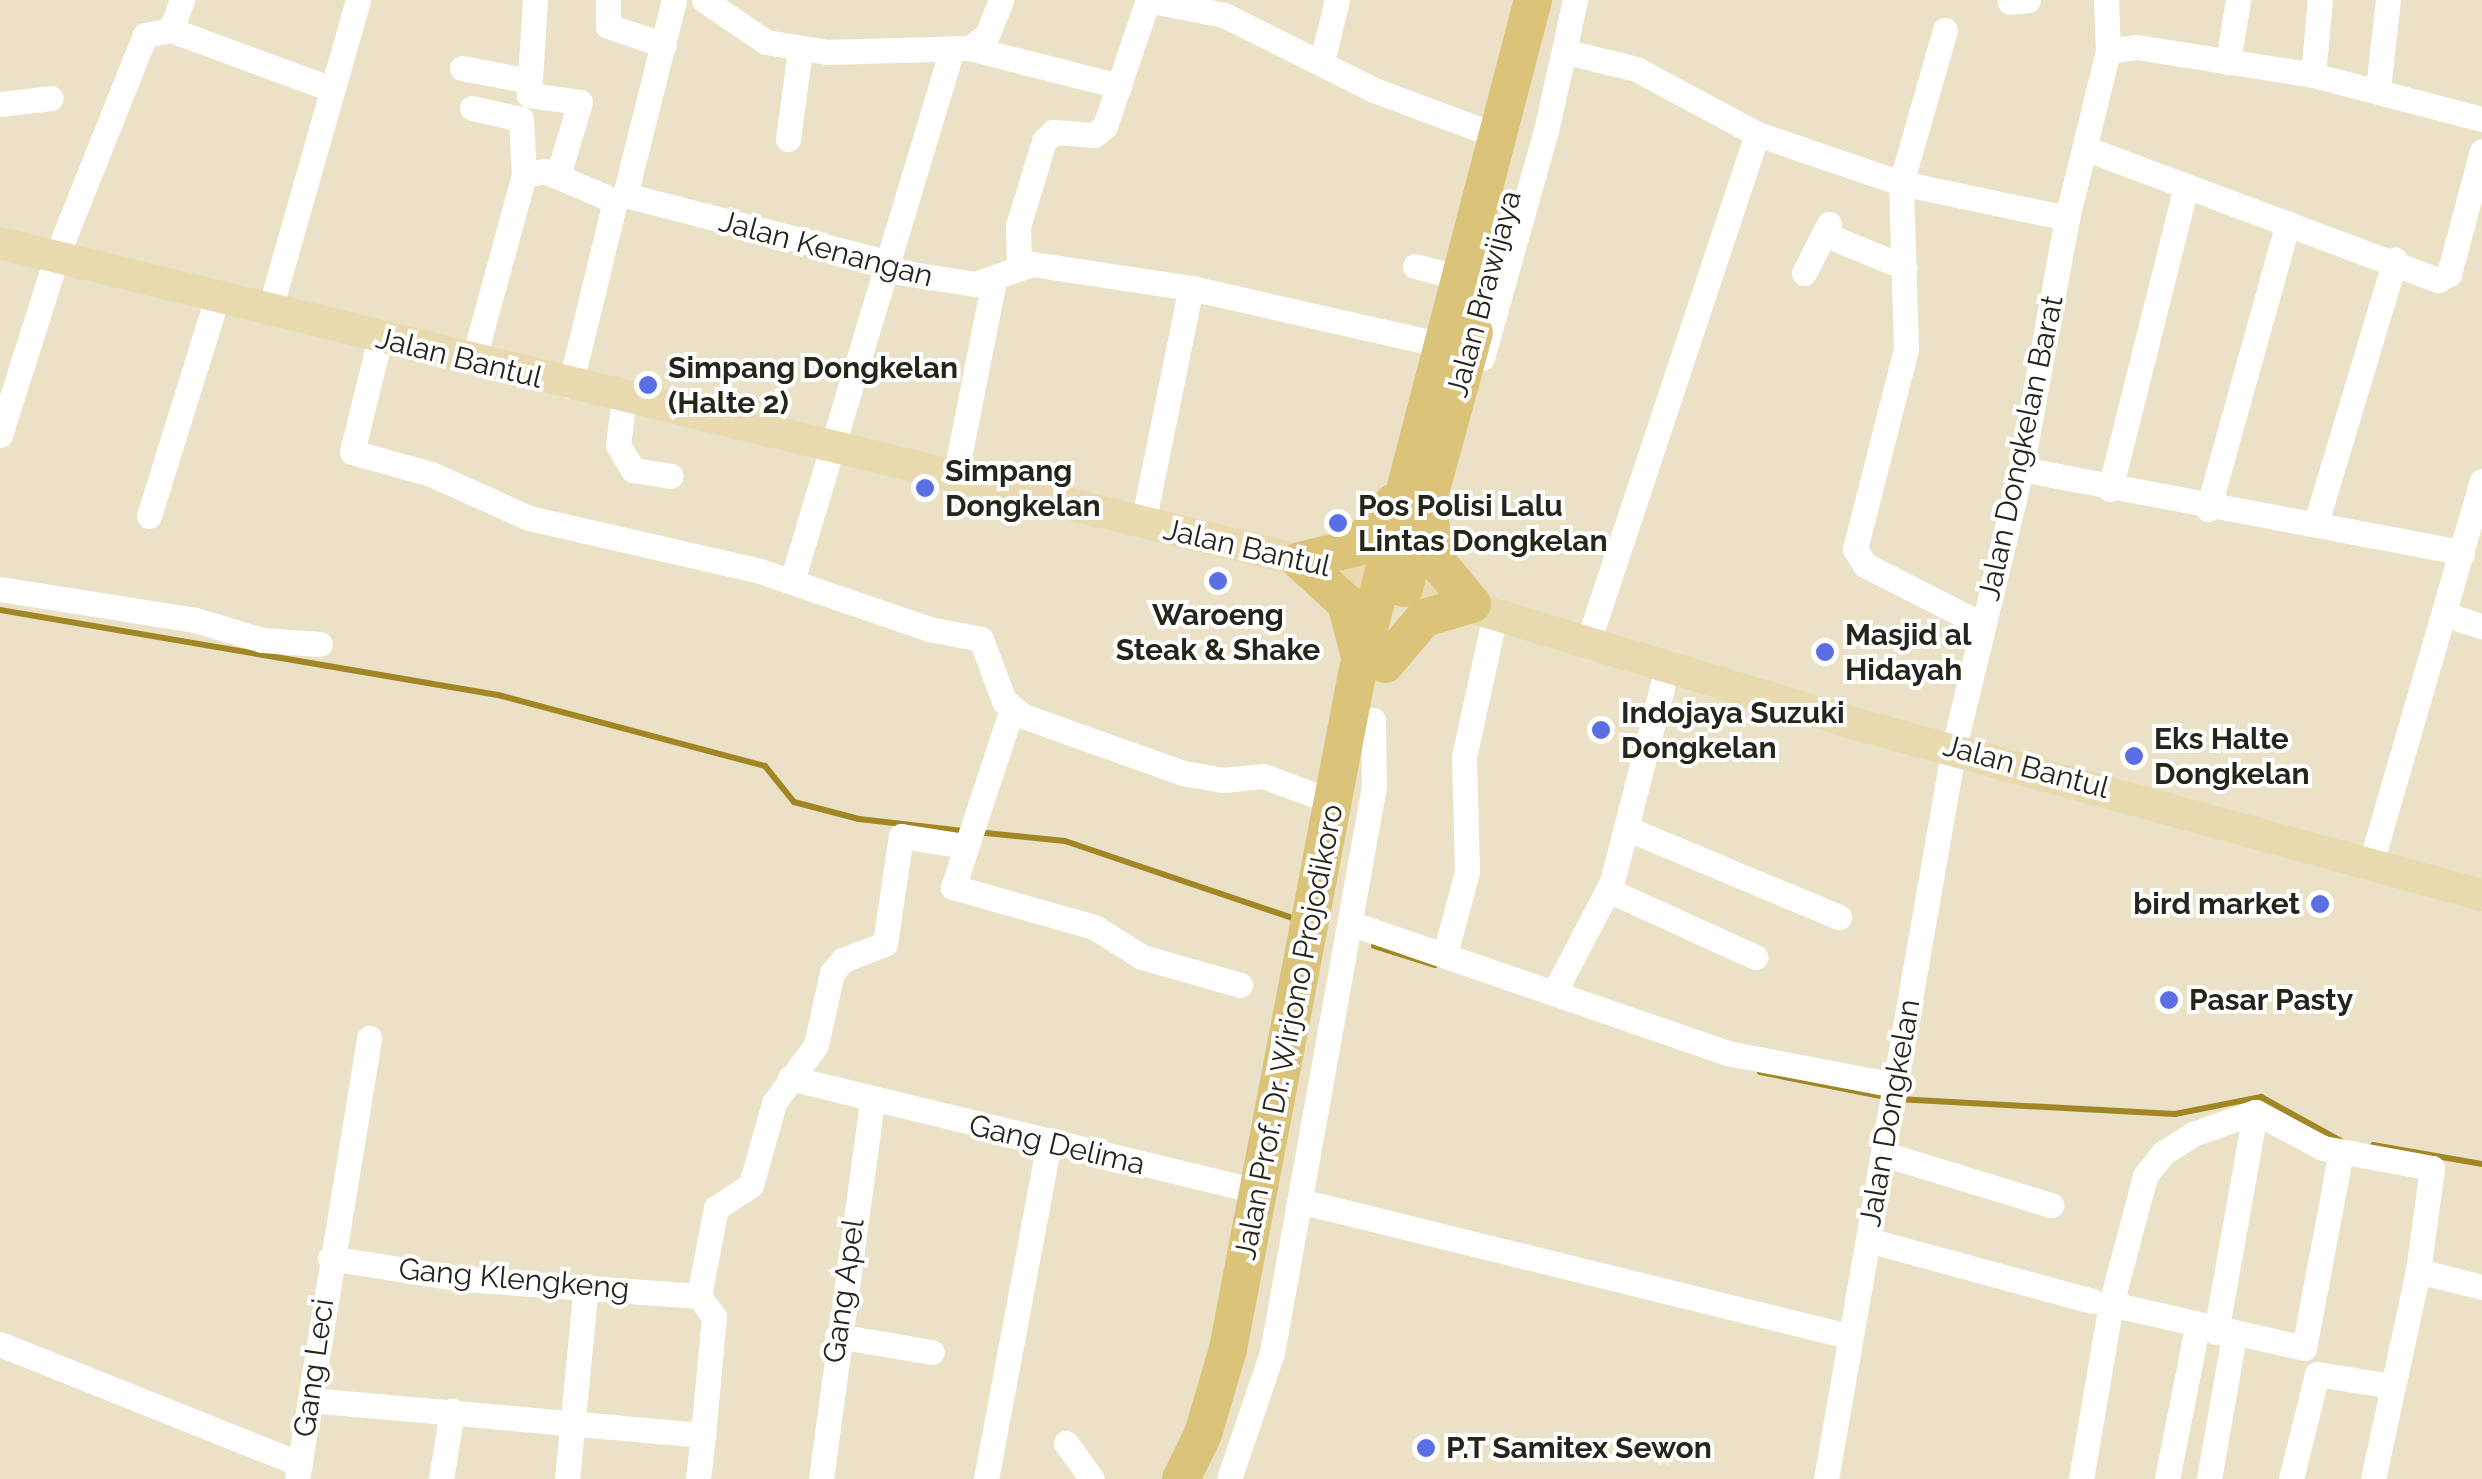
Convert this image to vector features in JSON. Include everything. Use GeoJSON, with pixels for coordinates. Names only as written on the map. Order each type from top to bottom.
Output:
{"type":"FeatureCollection","features":[{"type":"Feature","properties":{"kind":"highway","name":"Jalan Brawijaya"},"geometry":{"type":"LineString","coordinates":[[1434,427],[1516,50],[1533,0]]}},
{"type":"Feature","properties":{"kind":"highway","name":"Jalan Brawijaya"},"geometry":{"type":"LineString","coordinates":[[1403,586],[1414,496],[1558,0]]}},
{"type":"Feature","properties":{"kind":"highway"},"geometry":{"type":"LineString","coordinates":[[1300,561],[1357,547],[1414,496],[1438,563],[1484,607]]}},
{"type":"Feature","properties":{"kind":"highway"},"geometry":{"type":"LineString","coordinates":[[1300,561],[1346,603],[1373,662],[1424,618],[1484,607]]}},
{"type":"Feature","properties":{"kind":"highway","name":"Jalan Prof. Dr. Wirjono Projodikoro"},"geometry":{"type":"LineString","coordinates":[[1181,1479],[1202,1434],[1228,1349],[1334,802],[1373,662],[1403,586]]}},
{"type":"Feature","properties":{"kind":"highway","name":"Jalan Prof. Dr. Wirjono Projodikoro"},"geometry":{"type":"LineString","coordinates":[[1208,1479],[1250,1364],[1374,720],[1373,662]]}},
{"type":"Feature","properties":{"kind":"main road","name":"Jalan Bantul"},"geometry":{"type":"LineString","coordinates":[[0,243],[570,386],[1484,607],[1954,747],[2482,896]]}},
{"type":"Feature","properties":{"kind":"street"},"geometry":{"type":"LineString","coordinates":[[171,30],[182,0]]}},
{"type":"Feature","properties":{"kind":"street"},"geometry":{"type":"LineString","coordinates":[[270,309],[358,0]]}},
{"type":"Feature","properties":{"kind":"street"},"geometry":{"type":"LineString","coordinates":[[535,0],[526,80],[531,96],[580,102],[558,176]]}},
{"type":"Feature","properties":{"kind":"street"},"geometry":{"type":"LineString","coordinates":[[608,0],[608,26],[664,45]]}},
{"type":"Feature","properties":{"kind":"street"},"geometry":{"type":"LineString","coordinates":[[570,386],[674,0]]}},
{"type":"Feature","properties":{"kind":"street"},"geometry":{"type":"LineString","coordinates":[[704,0],[750,35],[800,50],[960,48],[1118,86]]}},
{"type":"Feature","properties":{"kind":"street"},"geometry":{"type":"LineString","coordinates":[[792,581],[885,270],[960,48],[992,28],[1001,0]]}},
{"type":"Feature","properties":{"kind":"street"},"geometry":{"type":"LineString","coordinates":[[1429,342],[1191,288],[1020,267],[1018,226],[1044,141],[1053,132],[1100,132],[1148,0],[1224,15],[1374,90],[1487,132]]}},
{"type":"Feature","properties":{"kind":"street"},"geometry":{"type":"LineString","coordinates":[[1322,61],[1337,0]]}},
{"type":"Feature","properties":{"kind":"street"},"geometry":{"type":"LineString","coordinates":[[1518,0],[1516,50],[1487,132],[1429,342],[1434,427],[1466,412],[1566,52],[1576,0]]}},
{"type":"Feature","properties":{"kind":"street","name":"Jalan Dongkelan Barat"},"geometry":{"type":"LineString","coordinates":[[1954,747],[2021,469],[2067,218],[2087,150],[2108,51],[2106,0]]}},
{"type":"Feature","properties":{"kind":"street"},"geometry":{"type":"LineString","coordinates":[[2228,62],[2238,0]]}},
{"type":"Feature","properties":{"kind":"street"},"geometry":{"type":"LineString","coordinates":[[2313,75],[2320,0]]}},
{"type":"Feature","properties":{"kind":"street"},"geometry":{"type":"LineString","coordinates":[[2378,89],[2388,0]]}},
{"type":"Feature","properties":{"kind":"street"},"geometry":{"type":"LineString","coordinates":[[0,435],[56,255],[138,46],[151,31],[171,30],[332,89]]}},
{"type":"Feature","properties":{"kind":"street"},"geometry":{"type":"LineString","coordinates":[[1944,30],[1901,183],[1906,350],[1856,554],[1864,565],[1984,625]]}},
{"type":"Feature","properties":{"kind":"street"},"geometry":{"type":"LineString","coordinates":[[2108,51],[2137,47],[2313,75],[2482,119]]}},
{"type":"Feature","properties":{"kind":"street"},"geometry":{"type":"LineString","coordinates":[[788,139],[800,50]]}},
{"type":"Feature","properties":{"kind":"street"},"geometry":{"type":"LineString","coordinates":[[1566,52],[1636,69],[1756,134],[1901,183],[2067,218]]}},
{"type":"Feature","properties":{"kind":"street"},"geometry":{"type":"LineString","coordinates":[[462,68],[526,80]]}},
{"type":"Feature","properties":{"kind":"street"},"geometry":{"type":"LineString","coordinates":[[0,104],[51,98]]}},
{"type":"Feature","properties":{"kind":"street"},"geometry":{"type":"LineString","coordinates":[[472,108],[521,119],[524,175],[473,362]]}},
{"type":"Feature","properties":{"kind":"street"},"geometry":{"type":"LineString","coordinates":[[1589,639],[1756,134]]}},
{"type":"Feature","properties":{"kind":"street"},"geometry":{"type":"LineString","coordinates":[[2087,150],[2394,260],[2434,279],[2448,277],[2482,152]]}},
{"type":"Feature","properties":{"kind":"street","name":"Jalan Kenangan"},"geometry":{"type":"LineString","coordinates":[[524,175],[533,169],[620,198],[879,260],[885,270],[960,283],[994,280],[1020,267]]}},
{"type":"Feature","properties":{"kind":"street"},"geometry":{"type":"LineString","coordinates":[[2110,489],[2186,187]]}},
{"type":"Feature","properties":{"kind":"street"},"geometry":{"type":"LineString","coordinates":[[2208,509],[2288,223]]}},
{"type":"Feature","properties":{"kind":"street"},"geometry":{"type":"LineString","coordinates":[[1804,274],[1827,229],[1904,266]]}},
{"type":"Feature","properties":{"kind":"street"},"geometry":{"type":"LineString","coordinates":[[2316,523],[2394,260]]}},
{"type":"Feature","properties":{"kind":"street"},"geometry":{"type":"LineString","coordinates":[[1414,266],[1448,275]]}},
{"type":"Feature","properties":{"kind":"street"},"geometry":{"type":"LineString","coordinates":[[955,477],[994,280]]}},
{"type":"Feature","properties":{"kind":"street"},"geometry":{"type":"LineString","coordinates":[[1142,524],[1191,288]]}},
{"type":"Feature","properties":{"kind":"street"},"geometry":{"type":"LineString","coordinates":[[149,516],[218,295]]}},
{"type":"Feature","properties":{"kind":"street"},"geometry":{"type":"LineString","coordinates":[[380,338],[352,452],[432,474],[529,518],[792,581],[929,630],[981,639],[1012,709],[952,877],[960,892],[1094,927],[1142,957],[1240,985]]}},
{"type":"Feature","properties":{"kind":"street"},"geometry":{"type":"LineString","coordinates":[[624,398],[618,446],[633,470],[670,476]]}},
{"type":"Feature","properties":{"kind":"street"},"geometry":{"type":"LineString","coordinates":[[2021,469],[2208,509],[2316,523],[2462,552]]}},
{"type":"Feature","properties":{"kind":"street"},"geometry":{"type":"LineString","coordinates":[[2370,866],[2482,481]]}},
{"type":"Feature","properties":{"kind":"street"},"geometry":{"type":"LineString","coordinates":[[0,590],[195,620],[276,642],[320,644]]}},
{"type":"Feature","properties":{"kind":"street"},"geometry":{"type":"LineString","coordinates":[[1445,954],[1467,872],[1464,757],[1484,607]]}},
{"type":"Feature","properties":{"kind":"street"},"geometry":{"type":"LineString","coordinates":[[2444,614],[2482,626]]}},
{"type":"Feature","properties":{"kind":"street"},"geometry":{"type":"LineString","coordinates":[[1555,991],[1608,890],[1668,664]]}},
{"type":"Feature","properties":{"kind":"street"},"geometry":{"type":"LineString","coordinates":[[1012,709],[1183,773],[1224,780],[1263,776],[1334,802]]}},
{"type":"Feature","properties":{"kind":"street"},"geometry":{"type":"LineString","coordinates":[[1228,1479],[1272,1353],[1374,786],[1374,720]]}},
{"type":"Feature","properties":{"kind":"street","name":"Jalan Dongkelan"},"geometry":{"type":"LineString","coordinates":[[1826,1479],[1954,747]]}},
{"type":"Feature","properties":{"kind":"street"},"geometry":{"type":"LineString","coordinates":[[1626,828],[1839,917]]}},
{"type":"Feature","properties":{"kind":"street"},"geometry":{"type":"LineString","coordinates":[[698,1479],[714,1318],[700,1296],[716,1208],[751,1185],[774,1103],[816,1045],[835,968],[876,953],[890,935],[901,836],[966,840]]}},
{"type":"Feature","properties":{"kind":"street"},"geometry":{"type":"LineString","coordinates":[[1608,890],[1755,957]]}},
{"type":"Feature","properties":{"kind":"street"},"geometry":{"type":"LineString","coordinates":[[1350,923],[1727,1053],[1895,1085]]}},
{"type":"Feature","properties":{"kind":"street","name":"Gang Leci"},"geometry":{"type":"LineString","coordinates":[[298,1472],[369,1038]]}},
{"type":"Feature","properties":{"kind":"street","name":"Gang Delima"},"geometry":{"type":"LineString","coordinates":[[798,1072],[872,1103],[1242,1187]]}},
{"type":"Feature","properties":{"kind":"street"},"geometry":{"type":"LineString","coordinates":[[1160,1479],[1200,1382],[1257,1123],[1279,1081]]}},
{"type":"Feature","properties":{"kind":"street","name":"Gang Apel"},"geometry":{"type":"LineString","coordinates":[[820,1479],[872,1103]]}},
{"type":"Feature","properties":{"kind":"street"},"geometry":{"type":"LineString","coordinates":[[2209,1479],[2216,1331],[2255,1112]]}},
{"type":"Feature","properties":{"kind":"street"},"geometry":{"type":"LineString","coordinates":[[2081,1479],[2102,1303],[2154,1161],[2212,1124],[2255,1112],[2341,1154],[2431,1166],[2418,1271],[2373,1479]]}},
{"type":"Feature","properties":{"kind":"street"},"geometry":{"type":"LineString","coordinates":[[986,1479],[1049,1142]]}},
{"type":"Feature","properties":{"kind":"street"},"geometry":{"type":"LineString","coordinates":[[1884,1154],[2051,1205]]}},
{"type":"Feature","properties":{"kind":"street"},"geometry":{"type":"LineString","coordinates":[[1868,1240],[2296,1350],[2308,1342],[2341,1154]]}},
{"type":"Feature","properties":{"kind":"street"},"geometry":{"type":"LineString","coordinates":[[1300,1201],[1848,1336]]}},
{"type":"Feature","properties":{"kind":"street","name":"Gang Klengkeng"},"geometry":{"type":"LineString","coordinates":[[330,1258],[462,1278],[700,1296]]}},
{"type":"Feature","properties":{"kind":"street"},"geometry":{"type":"LineString","coordinates":[[2418,1271],[2482,1287]]}},
{"type":"Feature","properties":{"kind":"street"},"geometry":{"type":"LineString","coordinates":[[567,1479],[586,1286]]}},
{"type":"Feature","properties":{"kind":"street"},"geometry":{"type":"LineString","coordinates":[[2167,1479],[2216,1331]]}},
{"type":"Feature","properties":{"kind":"street"},"geometry":{"type":"LineString","coordinates":[[837,1336],[932,1352]]}},
{"type":"Feature","properties":{"kind":"street"},"geometry":{"type":"LineString","coordinates":[[0,1344],[298,1472]]}},
{"type":"Feature","properties":{"kind":"street"},"geometry":{"type":"LineString","coordinates":[[2292,1479],[2317,1374],[2392,1386]]}},
{"type":"Feature","properties":{"kind":"street"},"geometry":{"type":"LineString","coordinates":[[310,1400],[703,1434]]}},
{"type":"Feature","properties":{"kind":"street"},"geometry":{"type":"LineString","coordinates":[[441,1479],[452,1411]]}},
{"type":"Feature","properties":{"kind":"street"},"geometry":{"type":"LineString","coordinates":[[1066,1444],[1092,1479]]}},
{"type":"Feature","properties":{"kind":"waterway"},"geometry":{"type":"LineString","coordinates":[[0,610],[498,695],[765,766],[794,802],[859,819],[963,831]]}},
{"type":"Feature","properties":{"kind":"waterway"},"geometry":{"type":"LineString","coordinates":[[976,832],[1065,841],[1295,919]]}},
{"type":"Feature","properties":{"kind":"waterway"},"geometry":{"type":"LineString","coordinates":[[1374,946],[1435,965]]}},
{"type":"Feature","properties":{"kind":"waterway"},"geometry":{"type":"LineString","coordinates":[[1760,1072],[1885,1097]]}},
{"type":"Feature","properties":{"kind":"waterway"},"geometry":{"type":"LineString","coordinates":[[1897,1099],[2175,1114],[2261,1097],[2341,1141]]}},
{"type":"Feature","properties":{"kind":"waterway"},"geometry":{"type":"LineString","coordinates":[[2373,1145],[2482,1164]]}},
{"type":"Feature","properties":{"kind":"place","name":"Simpang Dongkelan (Halte 2)"},"geometry":{"type":"Point","coordinates":[648,385]}},
{"type":"Feature","properties":{"kind":"place","name":"Simpang Dongkelan"},"geometry":{"type":"Point","coordinates":[925,488]}},
{"type":"Feature","properties":{"kind":"place","name":"Pos Polisi Lalu Lintas Dongkelan"},"geometry":{"type":"Point","coordinates":[1338,523]}},
{"type":"Feature","properties":{"kind":"place","name":"Waroeng Steak & Shake"},"geometry":{"type":"Point","coordinates":[1218,581]}},
{"type":"Feature","properties":{"kind":"place","name":"Masjid al Hidayah"},"geometry":{"type":"Point","coordinates":[1825,652]}},
{"type":"Feature","properties":{"kind":"place","name":"Indojaya Suzuki Dongkelan"},"geometry":{"type":"Point","coordinates":[1601,730]}},
{"type":"Feature","properties":{"kind":"place","name":"Eks Halte Dongkelan"},"geometry":{"type":"Point","coordinates":[2134,756]}},
{"type":"Feature","properties":{"kind":"place","name":"bird market"},"geometry":{"type":"Point","coordinates":[2320,904]}},
{"type":"Feature","properties":{"kind":"place","name":"Pasar Pasty"},"geometry":{"type":"Point","coordinates":[2169,1000]}},
{"type":"Feature","properties":{"kind":"place","name":"P.T Samitex Sewon"},"geometry":{"type":"Point","coordinates":[1426,1448]}}]}
